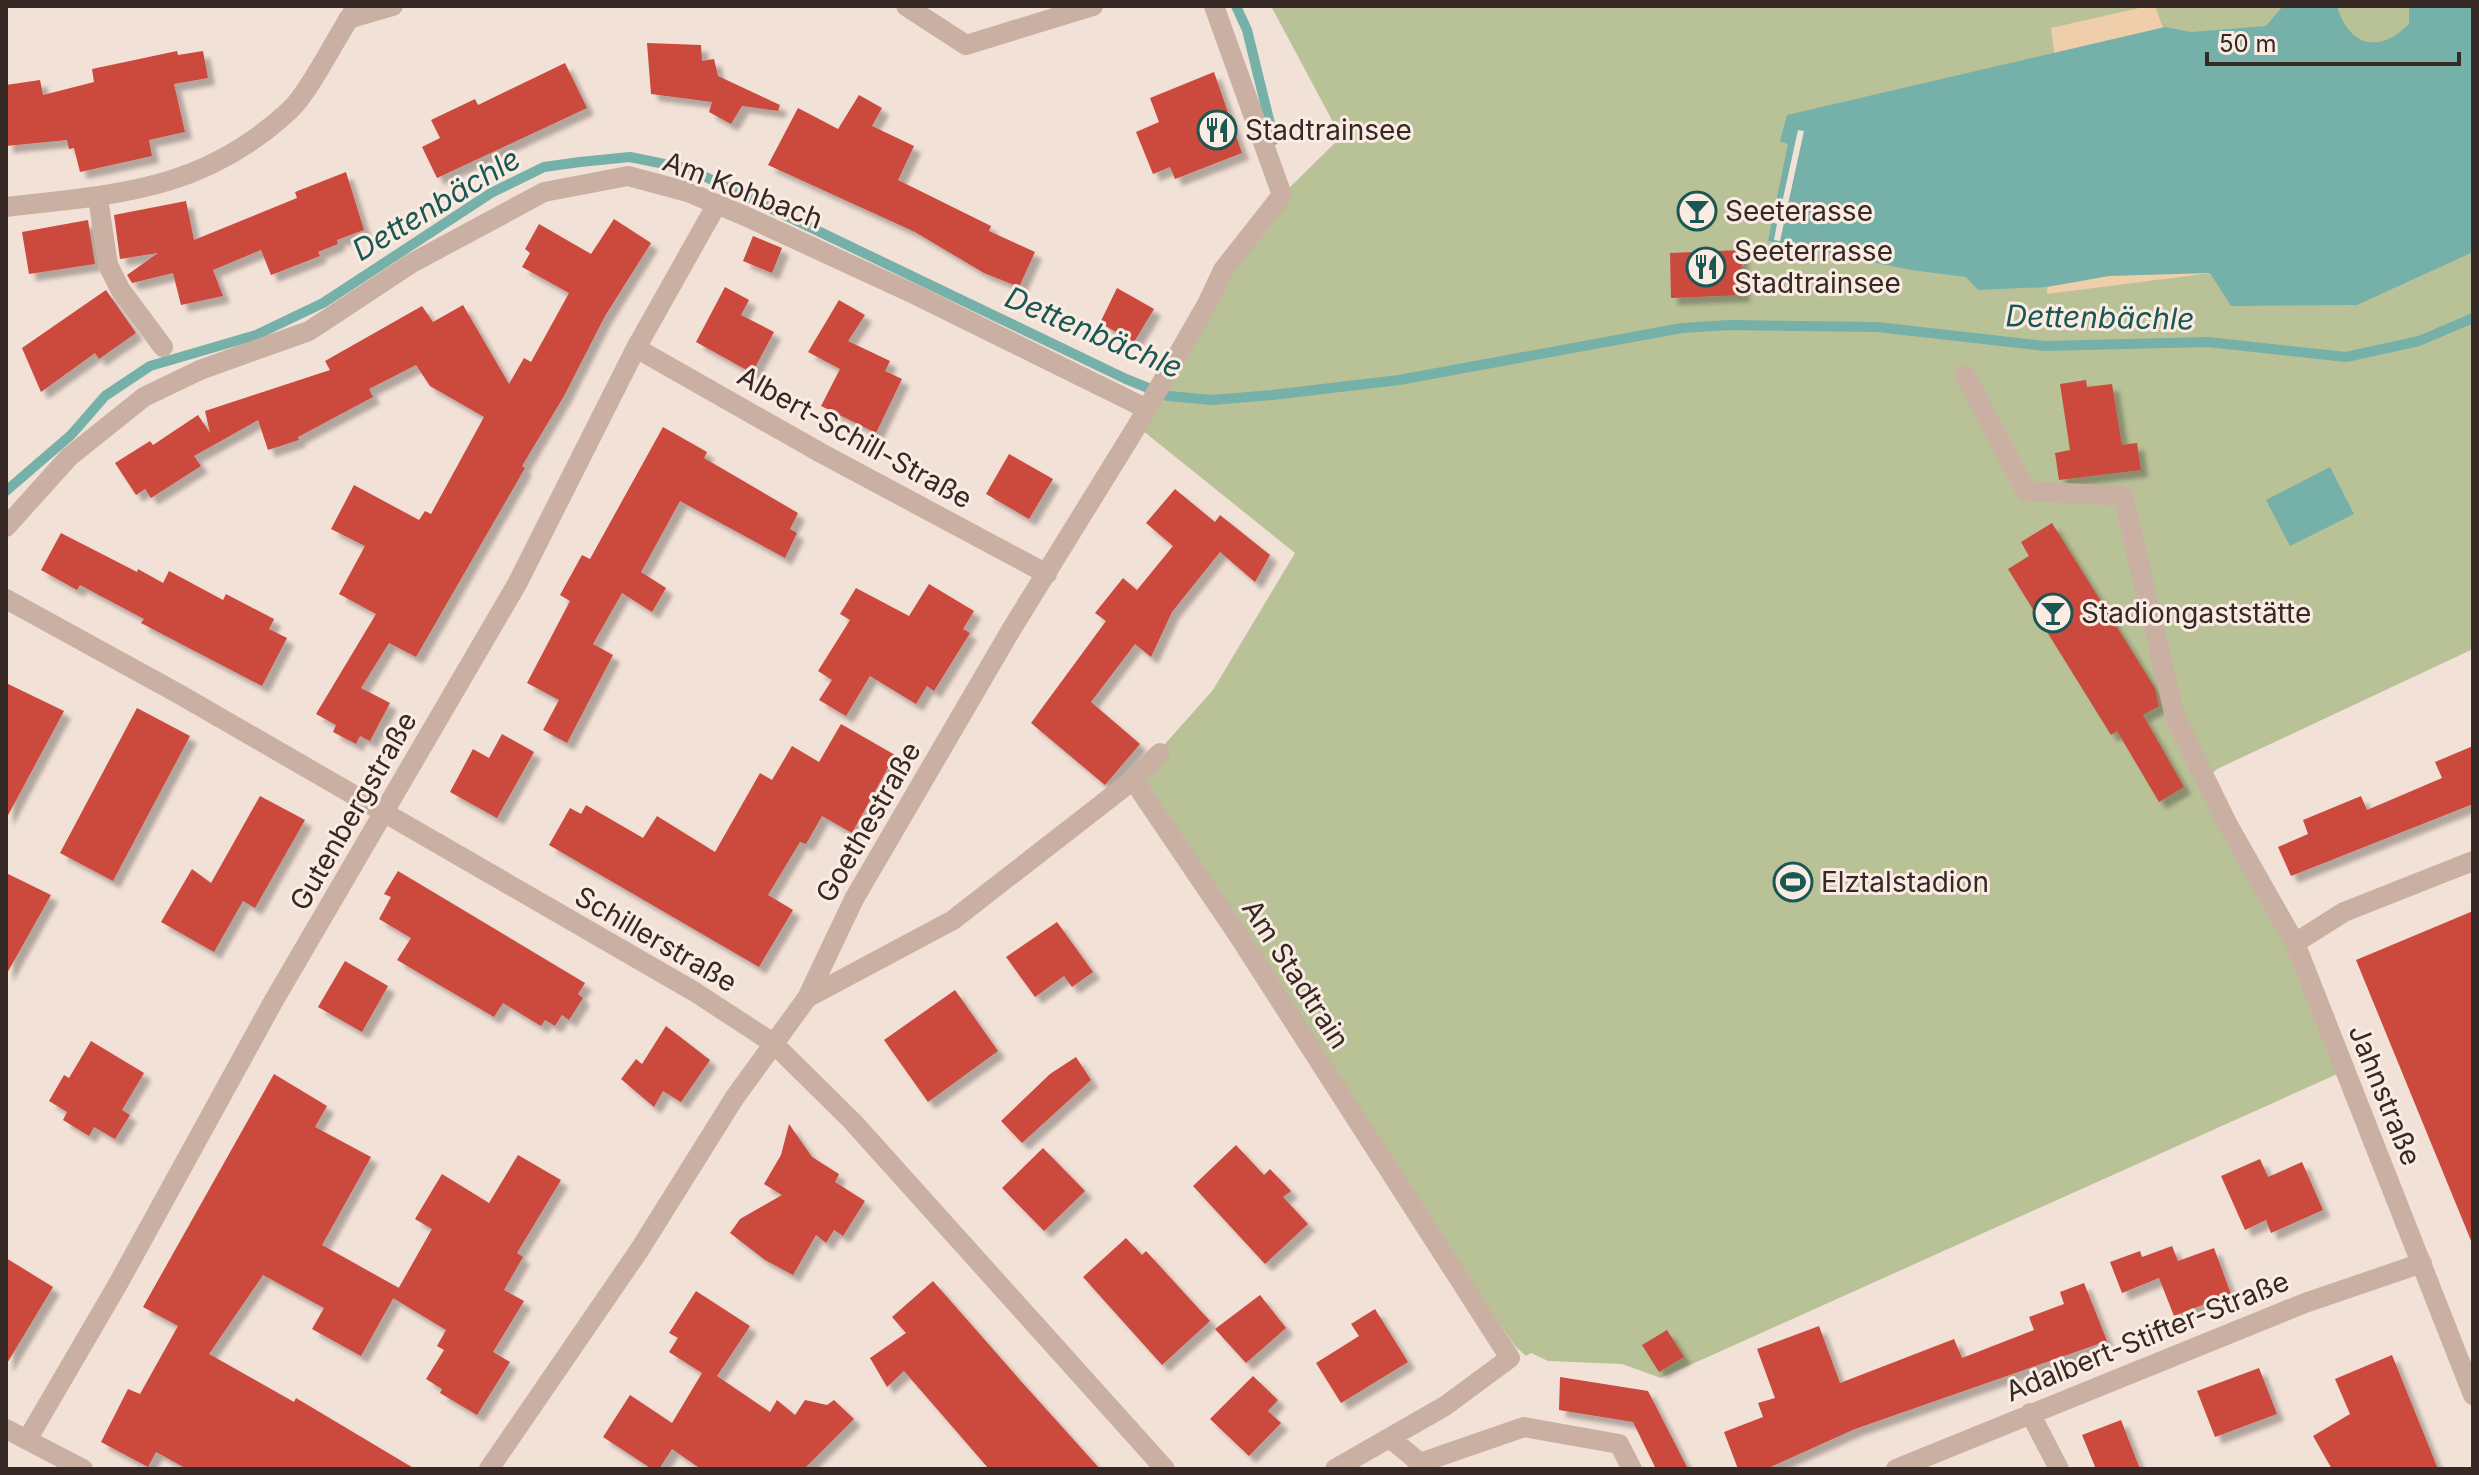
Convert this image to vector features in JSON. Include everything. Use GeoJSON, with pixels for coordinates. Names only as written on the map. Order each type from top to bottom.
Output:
{"type":"FeatureCollection","features":[{"type":"Feature","properties":{"kind":"street"},"geometry":{"type":"LineString","coordinates":[[6,207],[98,198],[163,184],[215,166],[292,108],[346,10],[393,6]]}},
{"type":"Feature","properties":{"kind":"street"},"geometry":{"type":"LineString","coordinates":[[906,6],[966,45],[1093,6]]}},
{"type":"Feature","properties":{"kind":"street","name":"Goethestraße"},"geometry":{"type":"LineString","coordinates":[[489,1469],[640,1249],[773,1043],[807,998],[854,899],[1207,304],[1231,257],[1282,195],[1214,6]]}},
{"type":"Feature","properties":{"kind":"street","name":"Am Kohbach"},"geometry":{"type":"LineString","coordinates":[[6,527],[69,457],[144,397],[200,370],[309,331],[412,263],[544,192],[628,176],[717,204],[1152,396]]}},
{"type":"Feature","properties":{"kind":"street"},"geometry":{"type":"LineString","coordinates":[[98,198],[108,265],[120,289],[163,347]]}},
{"type":"Feature","properties":{"kind":"street","name":"Gutenbergstraße"},"geometry":{"type":"LineString","coordinates":[[27,1440],[118,1284],[273,1002],[517,584],[636,348],[717,204]]}},
{"type":"Feature","properties":{"kind":"street","name":"Albert-Schill-Straße"},"geometry":{"type":"LineString","coordinates":[[636,348],[821,453],[1047,574]]}},
{"type":"Feature","properties":{"kind":"street","name":"Jahnstraße"},"geometry":{"type":"LineString","coordinates":[[1965,375],[2026,491],[2123,496],[2175,717],[2228,825],[2295,943],[2422,1263],[2464,1344],[2473,1395]]}},
{"type":"Feature","properties":{"kind":"street","name":"Schillerstraße"},"geometry":{"type":"LineString","coordinates":[[6,599],[695,992],[773,1043],[853,1122],[1165,1469]]}},
{"type":"Feature","properties":{"kind":"street"},"geometry":{"type":"LineString","coordinates":[[807,998],[953,920],[1133,780],[1160,753]]}},
{"type":"Feature","properties":{"kind":"street","name":"Am Stadtrain"},"geometry":{"type":"LineString","coordinates":[[1133,780],[1240,938],[1510,1358],[1471,1388],[1335,1469]]}},
{"type":"Feature","properties":{"kind":"street"},"geometry":{"type":"LineString","coordinates":[[2295,943],[2344,912],[2473,861]]}},
{"type":"Feature","properties":{"kind":"street","name":"Adalbert-Stifter-Straße"},"geometry":{"type":"LineString","coordinates":[[1896,1469],[2305,1303],[2422,1263]]}},
{"type":"Feature","properties":{"kind":"street"},"geometry":{"type":"LineString","coordinates":[[2030,1413],[2059,1469]]}},
{"type":"Feature","properties":{"kind":"street"},"geometry":{"type":"LineString","coordinates":[[1390,1438],[1420,1463],[1524,1427],[1619,1444],[1632,1469]]}},
{"type":"Feature","properties":{"kind":"street"},"geometry":{"type":"LineString","coordinates":[[6,1429],[83,1469]]}},
{"type":"Feature","properties":{"kind":"green space"},"geometry":{"type":"Polygon","coordinates":[[[1271,6],[2473,6],[2473,649],[2217,769],[2207,778],[2295,943],[2344,1071],[1661,1378],[1622,1364],[1548,1361],[1531,1353],[1526,1356],[1515,1346],[1133,780],[1213,690],[1295,553],[1137,426],[1150,398],[1282,195],[1341,137],[1271,6]]]}},
{"type":"Feature","properties":{"kind":"sand"},"geometry":{"type":"Polygon","coordinates":[[[2155,6],[2166,36],[2056,66],[2051,28],[2155,6]]]}},
{"type":"Feature","properties":{"kind":"sand"},"geometry":{"type":"Polygon","coordinates":[[[2048,273],[2211,273],[2047,294],[2048,273]]]}},
{"type":"Feature","properties":{"kind":"water"},"geometry":{"type":"Polygon","coordinates":[[[2283,6],[2337,6],[2342,20],[2357,38],[2377,42],[2398,34],[2409,24],[2409,6],[2473,6],[2473,252],[2357,305],[2231,306],[2210,273],[2109,276],[2047,287],[1978,290],[1966,277],[1911,270],[1768,241],[1788,144],[1780,141],[1787,115],[2165,27],[2191,32],[2266,26],[2283,6]]]}},
{"type":"Feature","properties":{"kind":"water"},"geometry":{"type":"Polygon","coordinates":[[[2330,467],[2354,514],[2290,546],[2266,500],[2330,467]]]}},
{"type":"Feature","properties":{"kind":"pier"},"geometry":{"type":"Polygon","coordinates":[[[1798,130],[1804,131],[1780,241],[1774,240],[1777,224],[1771,222],[1773,211],[1780,212],[1798,130]]]}},
{"type":"Feature","properties":{"kind":"building"},"geometry":{"type":"Polygon","coordinates":[[[647,43],[701,45],[702,61],[714,59],[718,76],[780,105],[778,111],[742,106],[731,124],[709,112],[712,102],[651,94],[647,43]]]}},
{"type":"Feature","properties":{"kind":"building"},"geometry":{"type":"Polygon","coordinates":[[[177,51],[178,55],[203,51],[208,78],[174,84],[185,132],[149,140],[152,156],[80,172],[74,148],[69,149],[67,140],[6,146],[6,85],[40,80],[43,95],[94,82],[92,69],[177,51]]]}},
{"type":"Feature","properties":{"kind":"building"},"geometry":{"type":"Polygon","coordinates":[[[565,63],[587,108],[437,178],[422,147],[440,138],[431,120],[475,99],[478,105],[565,63]]]}},
{"type":"Feature","properties":{"kind":"building"},"geometry":{"type":"Polygon","coordinates":[[[1214,72],[1242,153],[1175,179],[1170,167],[1153,174],[1136,132],[1159,122],[1150,98],[1214,72]]]}},
{"type":"Feature","properties":{"kind":"building"},"geometry":{"type":"Polygon","coordinates":[[[859,95],[882,108],[872,126],[914,146],[898,180],[991,226],[989,231],[1035,252],[1019,287],[984,273],[915,232],[768,165],[798,108],[838,129],[859,95]]]}},
{"type":"Feature","properties":{"kind":"building"},"geometry":{"type":"Polygon","coordinates":[[[346,172],[364,230],[337,240],[338,244],[318,252],[320,256],[271,275],[261,250],[213,270],[223,296],[181,305],[173,273],[132,283],[127,275],[158,253],[120,259],[114,215],[186,201],[194,240],[297,198],[295,192],[346,172]]]}},
{"type":"Feature","properties":{"kind":"building"},"geometry":{"type":"Polygon","coordinates":[[[614,219],[651,243],[605,316],[564,396],[522,466],[525,468],[416,657],[389,643],[361,688],[390,703],[370,741],[360,736],[356,744],[333,732],[336,725],[316,714],[376,614],[339,594],[365,546],[331,529],[354,485],[419,520],[425,511],[431,514],[484,417],[430,386],[416,365],[369,389],[373,397],[298,437],[299,440],[268,450],[258,420],[194,456],[201,466],[151,498],[145,489],[136,495],[115,463],[150,441],[153,445],[198,415],[210,433],[205,411],[330,370],[325,361],[422,306],[433,322],[463,305],[509,384],[524,358],[531,362],[569,293],[522,267],[530,253],[525,249],[539,224],[591,254],[614,219]]]}},
{"type":"Feature","properties":{"kind":"building"},"geometry":{"type":"Polygon","coordinates":[[[88,220],[95,264],[29,274],[22,232],[88,220]]]}},
{"type":"Feature","properties":{"kind":"building"},"geometry":{"type":"Polygon","coordinates":[[[753,236],[782,248],[772,273],[743,261],[753,236]]]}},
{"type":"Feature","properties":{"kind":"building","name":"Seeterrasse Stadtrainsee"},"geometry":{"type":"Polygon","coordinates":[[[1741,250],[1743,295],[1671,298],[1670,253],[1741,250]]]}},
{"type":"Feature","properties":{"kind":"building"},"geometry":{"type":"Polygon","coordinates":[[[725,287],[749,300],[741,315],[774,332],[752,373],[696,342],[725,287]]]}},
{"type":"Feature","properties":{"kind":"building"},"geometry":{"type":"Polygon","coordinates":[[[1117,288],[1154,309],[1134,342],[1100,323],[1117,288]]]}},
{"type":"Feature","properties":{"kind":"building"},"geometry":{"type":"Polygon","coordinates":[[[106,290],[136,333],[99,359],[95,353],[41,392],[22,348],[106,290]]]}},
{"type":"Feature","properties":{"kind":"building"},"geometry":{"type":"Polygon","coordinates":[[[839,300],[865,315],[848,341],[890,361],[885,371],[902,379],[876,433],[821,406],[840,369],[808,352],[839,300]]]}},
{"type":"Feature","properties":{"kind":"building"},"geometry":{"type":"Polygon","coordinates":[[[2086,380],[2087,387],[2112,384],[2122,445],[2137,443],[2141,470],[2059,480],[2055,453],[2070,450],[2060,384],[2086,380]]]}},
{"type":"Feature","properties":{"kind":"building"},"geometry":{"type":"Polygon","coordinates":[[[663,427],[707,452],[704,458],[798,513],[790,529],[797,533],[785,558],[680,501],[641,572],[666,588],[652,612],[622,593],[593,644],[613,655],[567,743],[543,730],[559,700],[527,683],[570,601],[560,595],[582,555],[590,559],[663,427]]]}},
{"type":"Feature","properties":{"kind":"building"},"geometry":{"type":"Polygon","coordinates":[[[1009,454],[1053,479],[1029,519],[986,494],[1009,454]]]}},
{"type":"Feature","properties":{"kind":"building"},"geometry":{"type":"Polygon","coordinates":[[[1175,489],[1215,522],[1220,515],[1270,555],[1255,582],[1220,552],[1172,612],[1151,657],[1135,644],[1091,702],[1140,744],[1105,785],[1031,723],[1106,621],[1095,613],[1123,578],[1137,590],[1173,546],[1146,523],[1175,489]]]}},
{"type":"Feature","properties":{"kind":"building"},"geometry":{"type":"Polygon","coordinates":[[[2052,523],[2155,688],[2159,706],[2143,715],[2184,787],[2159,802],[2117,731],[2111,735],[2008,569],[2029,556],[2021,542],[2052,523]]]}},
{"type":"Feature","properties":{"kind":"building"},"geometry":{"type":"Polygon","coordinates":[[[61,533],[163,583],[169,571],[223,600],[226,594],[274,619],[269,629],[287,638],[262,686],[141,623],[144,619],[80,585],[77,590],[41,570],[61,533]]]}},
{"type":"Feature","properties":{"kind":"building"},"geometry":{"type":"Polygon","coordinates":[[[929,584],[974,611],[963,629],[970,633],[934,691],[927,686],[916,704],[870,676],[846,716],[819,700],[832,680],[818,671],[850,620],[840,614],[856,588],[909,616],[929,584]]]}},
{"type":"Feature","properties":{"kind":"building"},"geometry":{"type":"Polygon","coordinates":[[[6,683],[64,711],[6,819],[6,683]]]}},
{"type":"Feature","properties":{"kind":"building"},"geometry":{"type":"Polygon","coordinates":[[[137,708],[190,736],[113,881],[60,853],[137,708]]]}},
{"type":"Feature","properties":{"kind":"building"},"geometry":{"type":"Polygon","coordinates":[[[841,724],[895,755],[852,833],[822,816],[806,844],[800,842],[768,895],[793,910],[759,967],[549,845],[570,808],[581,814],[586,805],[643,838],[657,816],[715,852],[760,773],[772,780],[792,746],[819,762],[841,724]]]}},
{"type":"Feature","properties":{"kind":"building"},"geometry":{"type":"Polygon","coordinates":[[[502,734],[534,752],[497,818],[450,792],[473,749],[489,758],[502,734]]]}},
{"type":"Feature","properties":{"kind":"building"},"geometry":{"type":"Polygon","coordinates":[[[2473,746],[2473,804],[2291,876],[2278,847],[2308,834],[2303,820],[2361,796],[2367,810],[2442,778],[2435,762],[2473,746]]]}},
{"type":"Feature","properties":{"kind":"building"},"geometry":{"type":"Polygon","coordinates":[[[260,796],[305,820],[255,908],[243,901],[214,952],[161,922],[192,869],[211,883],[260,796]]]}},
{"type":"Feature","properties":{"kind":"building"},"geometry":{"type":"Polygon","coordinates":[[[398,871],[585,983],[578,994],[583,998],[569,1020],[562,1015],[555,1026],[545,1020],[541,1026],[503,1003],[494,1017],[397,960],[411,938],[379,919],[391,897],[384,894],[398,871]]]}},
{"type":"Feature","properties":{"kind":"building"},"geometry":{"type":"Polygon","coordinates":[[[6,873],[51,895],[6,975],[6,873]]]}},
{"type":"Feature","properties":{"kind":"building"},"geometry":{"type":"Polygon","coordinates":[[[2473,911],[2473,1243],[2472,1243],[2356,960],[2473,911]]]}},
{"type":"Feature","properties":{"kind":"building"},"geometry":{"type":"Polygon","coordinates":[[[1057,922],[1093,972],[1072,987],[1064,976],[1035,997],[1006,957],[1057,922]]]}},
{"type":"Feature","properties":{"kind":"building"},"geometry":{"type":"Polygon","coordinates":[[[345,961],[388,986],[362,1032],[318,1007],[345,961]]]}},
{"type":"Feature","properties":{"kind":"building"},"geometry":{"type":"Polygon","coordinates":[[[955,990],[998,1051],[928,1102],[884,1040],[955,990]]]}},
{"type":"Feature","properties":{"kind":"building"},"geometry":{"type":"Polygon","coordinates":[[[666,1026],[710,1060],[681,1102],[663,1091],[654,1107],[621,1079],[636,1059],[642,1064],[666,1026]]]}},
{"type":"Feature","properties":{"kind":"building"},"geometry":{"type":"Polygon","coordinates":[[[91,1041],[144,1073],[122,1110],[130,1115],[115,1139],[94,1127],[89,1136],[63,1120],[67,1112],[49,1101],[64,1075],[69,1078],[91,1041]]]}},
{"type":"Feature","properties":{"kind":"building"},"geometry":{"type":"Polygon","coordinates":[[[1076,1057],[1091,1080],[1022,1143],[1001,1121],[1050,1074],[1076,1057]]]}},
{"type":"Feature","properties":{"kind":"building"},"geometry":{"type":"Polygon","coordinates":[[[274,1074],[327,1106],[315,1127],[371,1157],[322,1245],[399,1288],[361,1356],[312,1329],[324,1308],[263,1275],[209,1354],[294,1402],[296,1398],[415,1469],[187,1469],[156,1452],[148,1467],[101,1442],[128,1389],[140,1394],[178,1326],[143,1307],[274,1074]]]}},
{"type":"Feature","properties":{"kind":"building"},"geometry":{"type":"Polygon","coordinates":[[[789,1124],[812,1157],[839,1174],[835,1182],[865,1201],[843,1236],[834,1230],[826,1243],[816,1235],[793,1275],[765,1260],[730,1233],[740,1219],[782,1195],[764,1184],[781,1155],[789,1124]]]}},
{"type":"Feature","properties":{"kind":"building"},"geometry":{"type":"Polygon","coordinates":[[[1236,1145],[1264,1175],[1270,1169],[1291,1191],[1283,1197],[1308,1224],[1265,1264],[1193,1186],[1236,1145]]]}},
{"type":"Feature","properties":{"kind":"building"},"geometry":{"type":"Polygon","coordinates":[[[1043,1148],[1085,1191],[1044,1231],[1002,1188],[1043,1148]]]}},
{"type":"Feature","properties":{"kind":"building"},"geometry":{"type":"Polygon","coordinates":[[[518,1155],[561,1180],[517,1253],[523,1257],[504,1290],[524,1301],[493,1352],[510,1362],[477,1415],[440,1393],[442,1389],[426,1379],[444,1350],[437,1346],[446,1330],[393,1298],[432,1229],[415,1219],[442,1174],[489,1203],[518,1155]]]}},
{"type":"Feature","properties":{"kind":"building"},"geometry":{"type":"Polygon","coordinates":[[[2260,1159],[2268,1177],[2302,1162],[2323,1210],[2271,1233],[2266,1220],[2245,1230],[2221,1176],[2260,1159]]]}},
{"type":"Feature","properties":{"kind":"building"},"geometry":{"type":"Polygon","coordinates":[[[1126,1238],[1142,1255],[1146,1251],[1210,1321],[1162,1365],[1083,1277],[1126,1238]]]}},
{"type":"Feature","properties":{"kind":"building"},"geometry":{"type":"Polygon","coordinates":[[[2172,1246],[2178,1261],[2214,1248],[2231,1294],[2174,1316],[2159,1278],[2122,1293],[2110,1262],[2140,1251],[2142,1257],[2172,1246]]]}},
{"type":"Feature","properties":{"kind":"building"},"geometry":{"type":"Polygon","coordinates":[[[6,1258],[53,1287],[6,1365],[6,1258]]]}},
{"type":"Feature","properties":{"kind":"building"},"geometry":{"type":"Polygon","coordinates":[[[933,1281],[1100,1469],[989,1469],[904,1371],[887,1387],[870,1358],[906,1333],[892,1317],[933,1281]]]}},
{"type":"Feature","properties":{"kind":"building"},"geometry":{"type":"Polygon","coordinates":[[[2084,1283],[2107,1341],[1855,1429],[1766,1469],[1738,1469],[1724,1432],[1763,1417],[1758,1403],[1775,1398],[1757,1349],[1819,1326],[1840,1383],[1954,1339],[1962,1358],[2034,1330],[2029,1317],[2064,1304],[2060,1292],[2084,1283]]]}},
{"type":"Feature","properties":{"kind":"building"},"geometry":{"type":"Polygon","coordinates":[[[696,1291],[750,1326],[717,1376],[770,1412],[777,1400],[795,1415],[805,1400],[827,1405],[834,1400],[854,1419],[804,1469],[701,1469],[672,1449],[659,1469],[652,1469],[603,1437],[630,1395],[672,1423],[702,1373],[669,1352],[678,1338],[669,1333],[696,1291]]]}},
{"type":"Feature","properties":{"kind":"building"},"geometry":{"type":"Polygon","coordinates":[[[1260,1295],[1286,1328],[1246,1363],[1215,1329],[1260,1295]]]}},
{"type":"Feature","properties":{"kind":"building"},"geometry":{"type":"Polygon","coordinates":[[[1375,1309],[1408,1362],[1341,1403],[1316,1363],[1359,1336],[1351,1324],[1375,1309]]]}},
{"type":"Feature","properties":{"kind":"building"},"geometry":{"type":"Polygon","coordinates":[[[1667,1330],[1684,1357],[1659,1372],[1642,1345],[1667,1330]]]}},
{"type":"Feature","properties":{"kind":"building"},"geometry":{"type":"Polygon","coordinates":[[[2392,1355],[2438,1469],[2332,1469],[2313,1436],[2350,1414],[2335,1379],[2392,1355]]]}},
{"type":"Feature","properties":{"kind":"building"},"geometry":{"type":"Polygon","coordinates":[[[2259,1368],[2277,1414],[2215,1437],[2197,1391],[2259,1368]]]}},
{"type":"Feature","properties":{"kind":"building"},"geometry":{"type":"Polygon","coordinates":[[[1253,1376],[1278,1400],[1268,1411],[1281,1423],[1249,1456],[1210,1419],[1253,1376]]]}},
{"type":"Feature","properties":{"kind":"building"},"geometry":{"type":"Polygon","coordinates":[[[1560,1377],[1648,1391],[1688,1469],[1656,1469],[1633,1422],[1559,1410],[1560,1377]]]}},
{"type":"Feature","properties":{"kind":"building"},"geometry":{"type":"Polygon","coordinates":[[[2121,1420],[2140,1469],[2096,1469],[2082,1435],[2121,1420]]]}},
{"type":"Feature","properties":{"kind":"waterway"},"geometry":{"type":"LineString","coordinates":[[1236,6],[1247,30],[1274,140]]}},
{"type":"Feature","properties":{"kind":"waterway","name":"Dettenbächle"},"geometry":{"type":"LineString","coordinates":[[6,491],[71,435],[105,396],[150,366],[256,335],[323,303],[491,193],[544,167],[630,157],[689,169],[1126,379],[1168,396],[1212,400],[1399,380],[1682,328],[1729,325],[1877,327],[2045,346],[2208,342],[2346,357],[2419,341],[2473,318]]}},
{"type":"Feature","properties":{"kind":"place","name":"Stadtrainsee"},"geometry":{"type":"Point","coordinates":[1217,130]}},
{"type":"Feature","properties":{"kind":"place","name":"Seeterasse"},"geometry":{"type":"Point","coordinates":[1697,211]}},
{"type":"Feature","properties":{"kind":"place","name":"Seeterrasse Stadtrainsee"},"geometry":{"type":"Point","coordinates":[1706,267]}},
{"type":"Feature","properties":{"kind":"place","name":"Stadiongaststätte"},"geometry":{"type":"Point","coordinates":[2053,613]}},
{"type":"Feature","properties":{"kind":"place","name":"Elztalstadion"},"geometry":{"type":"Point","coordinates":[1793,882]}}]}
